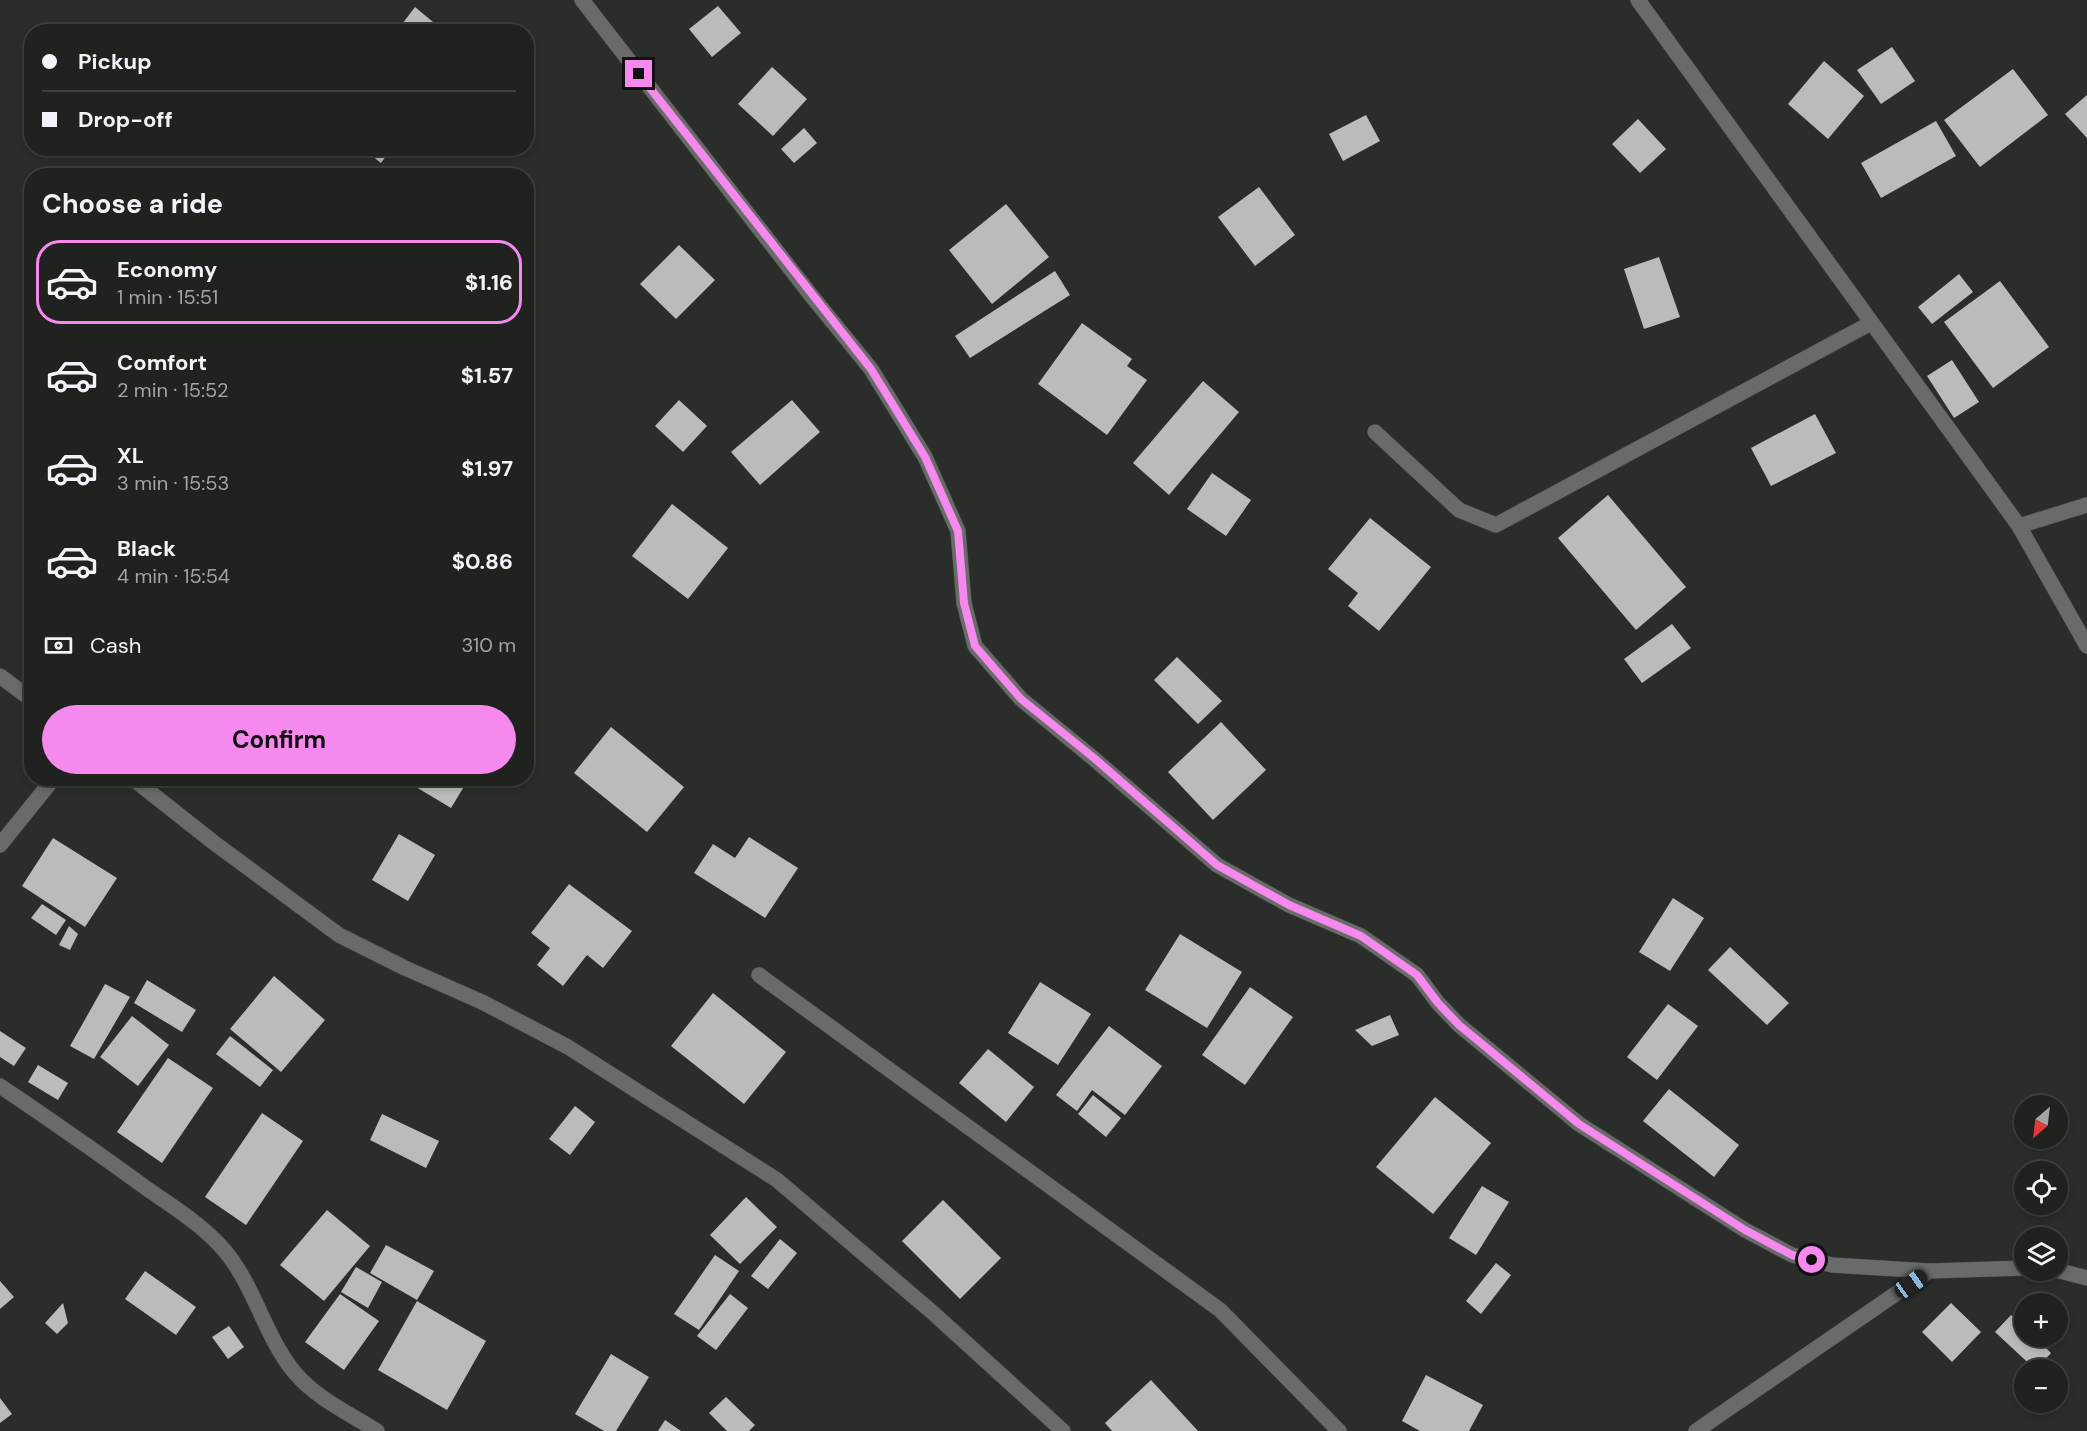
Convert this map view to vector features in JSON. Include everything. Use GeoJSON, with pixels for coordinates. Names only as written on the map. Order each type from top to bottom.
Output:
{"type":"FeatureCollection","features":[{"type":"Feature","properties":{"kind":"street"},"geometry":{"type":"LineString","coordinates":[[582,0],[871,369],[925,457],[958,531],[964,603],[975,646],[1021,699],[1094,758],[1217,865],[1289,905],[1361,936],[1389,955],[1417,975],[1438,1003],[1459,1025],[1579,1124],[1745,1230],[1792,1255],[1832,1265],[1929,1271],[2014,1269]]}},
{"type":"Feature","properties":{"kind":"street"},"geometry":{"type":"LineString","coordinates":[[1638,0],[2019,526],[2087,646]]}},
{"type":"Feature","properties":{"kind":"street"},"geometry":{"type":"LineString","coordinates":[[1375,432],[1459,510],[1496,525],[1871,323]]}},
{"type":"Feature","properties":{"kind":"street"},"geometry":{"type":"LineString","coordinates":[[2019,526],[2087,505]]}},
{"type":"Feature","properties":{"kind":"street"},"geometry":{"type":"LineString","coordinates":[[0,676],[24,694]]}},
{"type":"Feature","properties":{"kind":"street"},"geometry":{"type":"LineString","coordinates":[[0,845],[48,786]]}},
{"type":"Feature","properties":{"kind":"street"},"geometry":{"type":"LineString","coordinates":[[142,786],[222,849],[339,935],[405,968],[482,1002],[568,1047],[777,1180],[932,1312],[1063,1431]]}},
{"type":"Feature","properties":{"kind":"street"},"geometry":{"type":"LineString","coordinates":[[759,975],[1220,1310],[1339,1431]]}},
{"type":"Feature","properties":{"kind":"street"},"geometry":{"type":"LineString","coordinates":[[0,1086],[201,1227],[225,1251],[237,1268],[277,1346],[295,1374],[315,1392],[377,1431]]}},
{"type":"Feature","properties":{"kind":"street"},"geometry":{"type":"LineString","coordinates":[[1696,1431],[1714,1426],[1929,1271]]}},
{"type":"Feature","properties":{"kind":"street"},"geometry":{"type":"LineString","coordinates":[[2068,1273],[2087,1278]]}},
{"type":"Feature","properties":{"kind":"building"},"geometry":{"type":"Polygon","coordinates":[[[718,6],[741,33],[712,57],[689,29],[718,6]]]}},
{"type":"Feature","properties":{"kind":"building"},"geometry":{"type":"Polygon","coordinates":[[[415,7],[435,24],[402,24],[415,7]]]}},
{"type":"Feature","properties":{"kind":"building"},"geometry":{"type":"Polygon","coordinates":[[[1892,47],[1915,81],[1881,104],[1857,70],[1892,47]]]}},
{"type":"Feature","properties":{"kind":"building"},"geometry":{"type":"Polygon","coordinates":[[[1824,61],[1864,96],[1828,139],[1788,104],[1824,61]]]}},
{"type":"Feature","properties":{"kind":"building"},"geometry":{"type":"Polygon","coordinates":[[[772,67],[807,99],[773,136],[738,104],[772,67]]]}},
{"type":"Feature","properties":{"kind":"building"},"geometry":{"type":"Polygon","coordinates":[[[2013,69],[2048,115],[1980,167],[1944,120],[2013,69]]]}},
{"type":"Feature","properties":{"kind":"building"},"geometry":{"type":"Polygon","coordinates":[[[2087,95],[2087,138],[2065,114],[2087,95]]]}},
{"type":"Feature","properties":{"kind":"building"},"geometry":{"type":"Polygon","coordinates":[[[1366,115],[1380,141],[1343,161],[1329,134],[1366,115]]]}},
{"type":"Feature","properties":{"kind":"building"},"geometry":{"type":"Polygon","coordinates":[[[1638,119],[1666,149],[1640,173],[1612,144],[1638,119]]]}},
{"type":"Feature","properties":{"kind":"building"},"geometry":{"type":"Polygon","coordinates":[[[1936,121],[1956,156],[1881,198],[1861,163],[1936,121]]]}},
{"type":"Feature","properties":{"kind":"building"},"geometry":{"type":"Polygon","coordinates":[[[804,128],[817,143],[794,163],[781,149],[804,128]]]}},
{"type":"Feature","properties":{"kind":"building"},"geometry":{"type":"Polygon","coordinates":[[[372,156],[386,156],[381,163],[372,156]]]}},
{"type":"Feature","properties":{"kind":"building"},"geometry":{"type":"Polygon","coordinates":[[[1259,187],[1295,235],[1255,266],[1218,217],[1259,187]]]}},
{"type":"Feature","properties":{"kind":"building"},"geometry":{"type":"Polygon","coordinates":[[[1006,204],[1049,257],[992,304],[949,250],[1006,204]]]}},
{"type":"Feature","properties":{"kind":"building"},"geometry":{"type":"Polygon","coordinates":[[[679,245],[715,280],[676,319],[640,284],[679,245]]]}},
{"type":"Feature","properties":{"kind":"building"},"geometry":{"type":"Polygon","coordinates":[[[1659,257],[1680,317],[1644,329],[1624,269],[1659,257]]]}},
{"type":"Feature","properties":{"kind":"building"},"geometry":{"type":"Polygon","coordinates":[[[1055,271],[1070,295],[970,358],[955,336],[1055,271]]]}},
{"type":"Feature","properties":{"kind":"building"},"geometry":{"type":"Polygon","coordinates":[[[1959,274],[1973,292],[1932,324],[1918,307],[1959,274]]]}},
{"type":"Feature","properties":{"kind":"building"},"geometry":{"type":"Polygon","coordinates":[[[2000,281],[2049,347],[1993,388],[1944,322],[2000,281]]]}},
{"type":"Feature","properties":{"kind":"building"},"geometry":{"type":"Polygon","coordinates":[[[1082,323],[1132,359],[1127,366],[1147,380],[1107,435],[1038,384],[1082,323]]]}},
{"type":"Feature","properties":{"kind":"building"},"geometry":{"type":"Polygon","coordinates":[[[1952,360],[1979,402],[1954,418],[1927,376],[1952,360]]]}},
{"type":"Feature","properties":{"kind":"building"},"geometry":{"type":"Polygon","coordinates":[[[1203,381],[1239,412],[1169,495],[1133,463],[1203,381]]]}},
{"type":"Feature","properties":{"kind":"building"},"geometry":{"type":"Polygon","coordinates":[[[679,400],[707,426],[683,452],[655,426],[679,400]]]}},
{"type":"Feature","properties":{"kind":"building"},"geometry":{"type":"Polygon","coordinates":[[[792,400],[820,432],[760,485],[731,452],[792,400]]]}},
{"type":"Feature","properties":{"kind":"building"},"geometry":{"type":"Polygon","coordinates":[[[1815,414],[1836,453],[1771,486],[1751,448],[1815,414]]]}},
{"type":"Feature","properties":{"kind":"building"},"geometry":{"type":"Polygon","coordinates":[[[1212,473],[1251,500],[1226,536],[1187,509],[1212,473]]]}},
{"type":"Feature","properties":{"kind":"building"},"geometry":{"type":"Polygon","coordinates":[[[1608,495],[1686,587],[1636,630],[1558,538],[1608,495]]]}},
{"type":"Feature","properties":{"kind":"building"},"geometry":{"type":"Polygon","coordinates":[[[672,504],[728,548],[688,599],[632,556],[672,504]]]}},
{"type":"Feature","properties":{"kind":"building"},"geometry":{"type":"Polygon","coordinates":[[[1370,518],[1431,567],[1379,631],[1348,606],[1358,593],[1328,569],[1370,518]]]}},
{"type":"Feature","properties":{"kind":"building"},"geometry":{"type":"Polygon","coordinates":[[[1672,624],[1691,648],[1642,683],[1624,659],[1672,624]]]}},
{"type":"Feature","properties":{"kind":"building"},"geometry":{"type":"Polygon","coordinates":[[[1177,657],[1222,701],[1198,724],[1154,680],[1177,657]]]}},
{"type":"Feature","properties":{"kind":"building"},"geometry":{"type":"Polygon","coordinates":[[[1221,722],[1266,770],[1213,820],[1168,772],[1221,722]]]}},
{"type":"Feature","properties":{"kind":"building"},"geometry":{"type":"Polygon","coordinates":[[[611,727],[684,787],[647,832],[574,773],[611,727]]]}},
{"type":"Feature","properties":{"kind":"building"},"geometry":{"type":"Polygon","coordinates":[[[414,786],[464,786],[451,808],[414,786]]]}},
{"type":"Feature","properties":{"kind":"building"},"geometry":{"type":"Polygon","coordinates":[[[399,834],[435,855],[408,901],[372,880],[399,834]]]}},
{"type":"Feature","properties":{"kind":"building"},"geometry":{"type":"Polygon","coordinates":[[[749,837],[798,868],[765,918],[694,873],[713,844],[735,858],[749,837]]]}},
{"type":"Feature","properties":{"kind":"building"},"geometry":{"type":"Polygon","coordinates":[[[53,838],[117,878],[85,927],[22,886],[53,838]]]}},
{"type":"Feature","properties":{"kind":"building"},"geometry":{"type":"Polygon","coordinates":[[[569,884],[632,931],[603,968],[587,955],[563,986],[537,965],[550,948],[531,933],[569,884]]]}},
{"type":"Feature","properties":{"kind":"building"},"geometry":{"type":"Polygon","coordinates":[[[1673,898],[1704,918],[1670,971],[1639,952],[1673,898]]]}},
{"type":"Feature","properties":{"kind":"building"},"geometry":{"type":"Polygon","coordinates":[[[42,904],[66,920],[56,935],[31,918],[42,904]]]}},
{"type":"Feature","properties":{"kind":"building"},"geometry":{"type":"Polygon","coordinates":[[[69,926],[78,934],[70,950],[59,945],[69,926]]]}},
{"type":"Feature","properties":{"kind":"building"},"geometry":{"type":"Polygon","coordinates":[[[1180,934],[1242,972],[1207,1028],[1145,990],[1180,934]]]}},
{"type":"Feature","properties":{"kind":"building"},"geometry":{"type":"Polygon","coordinates":[[[1730,947],[1789,1003],[1767,1025],[1708,970],[1730,947]]]}},
{"type":"Feature","properties":{"kind":"building"},"geometry":{"type":"Polygon","coordinates":[[[274,976],[325,1020],[281,1072],[230,1029],[274,976]]]}},
{"type":"Feature","properties":{"kind":"building"},"geometry":{"type":"Polygon","coordinates":[[[147,980],[196,1010],[182,1032],[134,1003],[147,980]]]}},
{"type":"Feature","properties":{"kind":"building"},"geometry":{"type":"Polygon","coordinates":[[[1040,982],[1091,1014],[1058,1065],[1008,1033],[1040,982]]]}},
{"type":"Feature","properties":{"kind":"building"},"geometry":{"type":"Polygon","coordinates":[[[105,984],[130,997],[94,1059],[70,1046],[105,984]]]}},
{"type":"Feature","properties":{"kind":"building"},"geometry":{"type":"Polygon","coordinates":[[[1250,987],[1293,1017],[1245,1085],[1202,1055],[1250,987]]]}},
{"type":"Feature","properties":{"kind":"building"},"geometry":{"type":"Polygon","coordinates":[[[713,993],[786,1052],[744,1104],[671,1046],[713,993]]]}},
{"type":"Feature","properties":{"kind":"building"},"geometry":{"type":"Polygon","coordinates":[[[1668,1004],[1698,1026],[1657,1080],[1627,1057],[1668,1004]]]}},
{"type":"Feature","properties":{"kind":"building"},"geometry":{"type":"Polygon","coordinates":[[[1390,1015],[1399,1035],[1372,1046],[1355,1030],[1390,1015]]]}},
{"type":"Feature","properties":{"kind":"building"},"geometry":{"type":"Polygon","coordinates":[[[132,1016],[169,1045],[138,1086],[100,1057],[132,1016]]]}},
{"type":"Feature","properties":{"kind":"building"},"geometry":{"type":"Polygon","coordinates":[[[1109,1026],[1162,1066],[1125,1115],[1092,1090],[1077,1111],[1056,1095],[1109,1026]]]}},
{"type":"Feature","properties":{"kind":"building"},"geometry":{"type":"Polygon","coordinates":[[[0,1031],[26,1048],[14,1066],[0,1057],[0,1031]]]}},
{"type":"Feature","properties":{"kind":"building"},"geometry":{"type":"Polygon","coordinates":[[[230,1036],[273,1070],[260,1087],[216,1054],[230,1036]]]}},
{"type":"Feature","properties":{"kind":"building"},"geometry":{"type":"Polygon","coordinates":[[[988,1049],[1034,1087],[1006,1122],[959,1083],[988,1049]]]}},
{"type":"Feature","properties":{"kind":"building"},"geometry":{"type":"Polygon","coordinates":[[[168,1058],[213,1088],[162,1163],[117,1132],[168,1058]]]}},
{"type":"Feature","properties":{"kind":"building"},"geometry":{"type":"Polygon","coordinates":[[[38,1065],[68,1083],[58,1100],[28,1082],[38,1065]]]}},
{"type":"Feature","properties":{"kind":"building"},"geometry":{"type":"Polygon","coordinates":[[[1669,1089],[1739,1145],[1714,1177],[1643,1121],[1669,1089]]]}},
{"type":"Feature","properties":{"kind":"building"},"geometry":{"type":"Polygon","coordinates":[[[1093,1095],[1121,1118],[1106,1137],[1078,1114],[1093,1095]]]}},
{"type":"Feature","properties":{"kind":"building"},"geometry":{"type":"Polygon","coordinates":[[[1435,1097],[1491,1143],[1433,1214],[1376,1167],[1435,1097]]]}},
{"type":"Feature","properties":{"kind":"building"},"geometry":{"type":"Polygon","coordinates":[[[575,1106],[595,1122],[570,1155],[549,1139],[575,1106]]]}},
{"type":"Feature","properties":{"kind":"building"},"geometry":{"type":"Polygon","coordinates":[[[262,1113],[303,1141],[246,1225],[205,1197],[262,1113]]]}},
{"type":"Feature","properties":{"kind":"building"},"geometry":{"type":"Polygon","coordinates":[[[382,1114],[439,1141],[426,1168],[370,1140],[382,1114]]]}},
{"type":"Feature","properties":{"kind":"building"},"geometry":{"type":"Polygon","coordinates":[[[1482,1186],[1509,1202],[1476,1255],[1449,1238],[1482,1186]]]}},
{"type":"Feature","properties":{"kind":"building"},"geometry":{"type":"Polygon","coordinates":[[[746,1197],[777,1227],[740,1264],[710,1235],[746,1197]]]}},
{"type":"Feature","properties":{"kind":"building"},"geometry":{"type":"Polygon","coordinates":[[[943,1200],[1001,1258],[960,1299],[902,1241],[943,1200]]]}},
{"type":"Feature","properties":{"kind":"building"},"geometry":{"type":"Polygon","coordinates":[[[327,1210],[370,1246],[324,1301],[280,1265],[327,1210]]]}},
{"type":"Feature","properties":{"kind":"building"},"geometry":{"type":"Polygon","coordinates":[[[780,1239],[797,1253],[768,1289],[751,1276],[780,1239]]]}},
{"type":"Feature","properties":{"kind":"building"},"geometry":{"type":"Polygon","coordinates":[[[386,1245],[434,1271],[417,1300],[370,1273],[386,1245]]]}},
{"type":"Feature","properties":{"kind":"building"},"geometry":{"type":"Polygon","coordinates":[[[715,1255],[739,1271],[699,1330],[674,1314],[715,1255]]]}},
{"type":"Feature","properties":{"kind":"building"},"geometry":{"type":"Polygon","coordinates":[[[1496,1263],[1511,1275],[1481,1314],[1466,1301],[1496,1263]]]}},
{"type":"Feature","properties":{"kind":"building"},"geometry":{"type":"Polygon","coordinates":[[[356,1267],[382,1282],[368,1308],[341,1292],[356,1267]]]}},
{"type":"Feature","properties":{"kind":"building"},"geometry":{"type":"Polygon","coordinates":[[[145,1271],[196,1307],[176,1335],[125,1299],[145,1271]]]}},
{"type":"Feature","properties":{"kind":"building"},"geometry":{"type":"Polygon","coordinates":[[[0,1281],[14,1297],[0,1309],[0,1281]]]}},
{"type":"Feature","properties":{"kind":"building"},"geometry":{"type":"Polygon","coordinates":[[[340,1294],[379,1321],[344,1370],[305,1342],[340,1294]]]}},
{"type":"Feature","properties":{"kind":"building"},"geometry":{"type":"Polygon","coordinates":[[[730,1294],[748,1308],[716,1350],[697,1336],[730,1294]]]}},
{"type":"Feature","properties":{"kind":"building"},"geometry":{"type":"Polygon","coordinates":[[[417,1301],[486,1341],[447,1410],[378,1370],[417,1301]]]}},
{"type":"Feature","properties":{"kind":"building"},"geometry":{"type":"Polygon","coordinates":[[[63,1303],[68,1323],[57,1334],[45,1323],[63,1303]]]}},
{"type":"Feature","properties":{"kind":"building"},"geometry":{"type":"Polygon","coordinates":[[[1951,1303],[1981,1332],[1952,1362],[1922,1332],[1951,1303]]]}},
{"type":"Feature","properties":{"kind":"building"},"geometry":{"type":"Polygon","coordinates":[[[2011,1315],[2014,1318],[2014,1347],[2045,1347],[2051,1353],[2046,1359],[2024,1359],[1995,1332],[2011,1315]]]}},
{"type":"Feature","properties":{"kind":"building"},"geometry":{"type":"Polygon","coordinates":[[[229,1326],[244,1347],[228,1359],[212,1337],[229,1326]]]}},
{"type":"Feature","properties":{"kind":"building"},"geometry":{"type":"Polygon","coordinates":[[[611,1354],[649,1377],[616,1431],[604,1431],[575,1414],[611,1354]]]}},
{"type":"Feature","properties":{"kind":"building"},"geometry":{"type":"Polygon","coordinates":[[[1426,1375],[1483,1405],[1469,1431],[1420,1431],[1402,1421],[1426,1375]]]}},
{"type":"Feature","properties":{"kind":"building"},"geometry":{"type":"Polygon","coordinates":[[[1151,1380],[1198,1431],[1112,1431],[1105,1423],[1151,1380]]]}},
{"type":"Feature","properties":{"kind":"building"},"geometry":{"type":"Polygon","coordinates":[[[726,1397],[755,1425],[749,1431],[727,1431],[709,1413],[726,1397]]]}},
{"type":"Feature","properties":{"kind":"building"},"geometry":{"type":"Polygon","coordinates":[[[0,1398],[12,1414],[0,1423],[0,1398]]]}},
{"type":"Feature","properties":{"kind":"building"},"geometry":{"type":"Polygon","coordinates":[[[665,1420],[681,1431],[658,1431],[665,1420]]]}},
{"type":"Feature","properties":{"kind":"route"},"geometry":{"type":"LineString","coordinates":[[639,74],[871,369],[914,439],[925,457],[958,531],[964,603],[975,646],[1021,699],[1094,758],[1217,865],[1289,905],[1361,936],[1417,975],[1438,1003],[1459,1025],[1579,1124],[1745,1230],[1792,1255],[1812,1260]]}}]}
